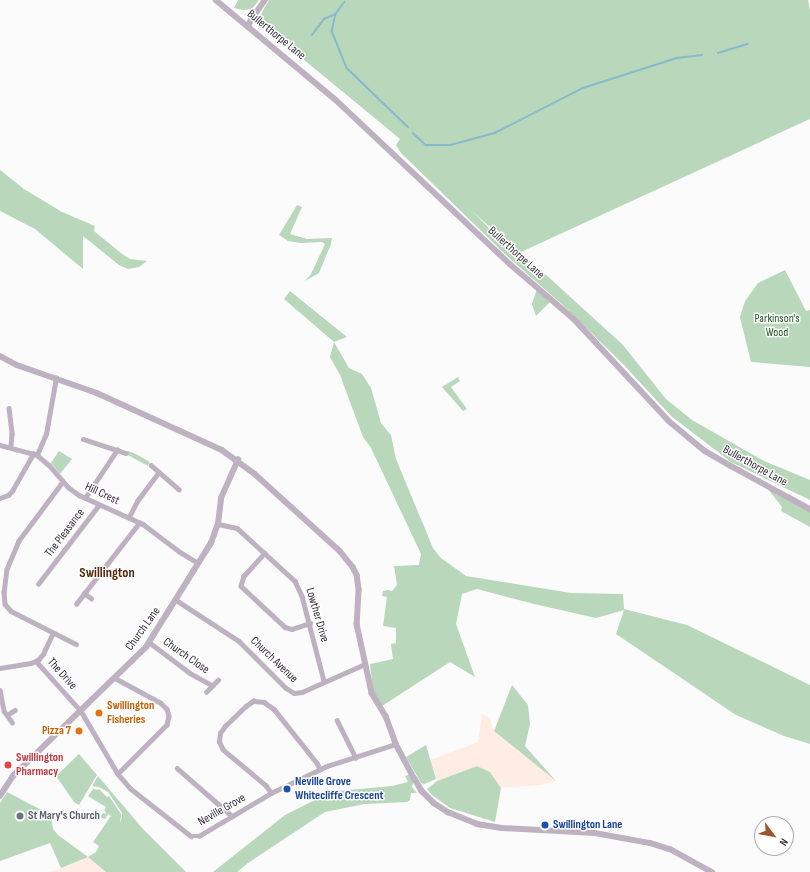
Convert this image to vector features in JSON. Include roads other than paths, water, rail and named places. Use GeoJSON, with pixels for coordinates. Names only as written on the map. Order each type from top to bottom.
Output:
{"type":"FeatureCollection","features":[{"type":"Feature","properties":{"kind":"street","name":"Bullerthorpe Lane"},"geometry":{"type":"LineString","coordinates":[[216,0],[342,105],[510,264],[574,319],[674,425],[705,451],[810,509]]}},
{"type":"Feature","properties":{"kind":"street"},"geometry":{"type":"LineString","coordinates":[[248,27],[265,0]]}},
{"type":"Feature","properties":{"kind":"street"},"geometry":{"type":"LineString","coordinates":[[0,356],[17,364],[97,393],[222,450],[238,460],[340,551],[353,567],[358,582],[357,624],[372,693],[389,723],[396,744],[422,791],[448,812],[477,824],[502,828],[567,830],[621,836],[670,849],[712,872]]}},
{"type":"Feature","properties":{"kind":"street"},"geometry":{"type":"LineString","coordinates":[[0,498],[8,495],[12,491],[46,434],[56,378]]}},
{"type":"Feature","properties":{"kind":"street"},"geometry":{"type":"LineString","coordinates":[[8,408],[12,434],[11,446]]}},
{"type":"Feature","properties":{"kind":"street"},"geometry":{"type":"LineString","coordinates":[[83,439],[126,453]]}},
{"type":"Feature","properties":{"kind":"street","name":"Hill Crest"},"geometry":{"type":"LineString","coordinates":[[0,444],[35,454],[49,465],[63,482],[85,498],[98,506],[129,517],[155,532],[172,547],[198,563]]}},
{"type":"Feature","properties":{"kind":"street"},"geometry":{"type":"LineString","coordinates":[[85,498],[117,450]]}},
{"type":"Feature","properties":{"kind":"street","name":"Church Lane"},"geometry":{"type":"LineString","coordinates":[[0,796],[13,776],[82,711],[140,653],[149,642],[210,543],[218,524],[221,498],[238,460]]}},
{"type":"Feature","properties":{"kind":"street"},"geometry":{"type":"LineString","coordinates":[[151,465],[179,489]]}},
{"type":"Feature","properties":{"kind":"street"},"geometry":{"type":"LineString","coordinates":[[129,517],[137,501],[159,472]]}},
{"type":"Feature","properties":{"kind":"street"},"geometry":{"type":"LineString","coordinates":[[63,482],[17,545],[7,569],[4,592],[5,604],[11,611],[76,644]]}},
{"type":"Feature","properties":{"kind":"street","name":"The Pleasance"},"geometry":{"type":"LineString","coordinates":[[38,584],[98,506]]}},
{"type":"Feature","properties":{"kind":"street"},"geometry":{"type":"LineString","coordinates":[[76,604],[139,523]]}},
{"type":"Feature","properties":{"kind":"street","name":"Lowther Drive"},"geometry":{"type":"LineString","coordinates":[[218,524],[231,525],[237,528],[298,586],[310,623],[324,681]]}},
{"type":"Feature","properties":{"kind":"street"},"geometry":{"type":"LineString","coordinates":[[265,553],[244,576],[241,586],[285,627],[292,628],[310,623]]}},
{"type":"Feature","properties":{"kind":"street","name":"The Pleasance"},"geometry":{"type":"LineString","coordinates":[[48,572],[53,576]]}},
{"type":"Feature","properties":{"kind":"street"},"geometry":{"type":"LineString","coordinates":[[84,593],[91,598]]}},
{"type":"Feature","properties":{"kind":"street","name":"Church Avenue"},"geometry":{"type":"LineString","coordinates":[[176,600],[239,641],[290,691],[302,692],[365,664]]}},
{"type":"Feature","properties":{"kind":"street"},"geometry":{"type":"LineString","coordinates":[[36,661],[43,654],[53,633]]}},
{"type":"Feature","properties":{"kind":"street","name":"Church Close"},"geometry":{"type":"LineString","coordinates":[[149,642],[190,673],[212,685]]}},
{"type":"Feature","properties":{"kind":"street","name":"The Drive"},"geometry":{"type":"LineString","coordinates":[[0,668],[36,661],[82,711]]}},
{"type":"Feature","properties":{"kind":"street"},"geometry":{"type":"LineString","coordinates":[[114,678],[161,703],[167,709],[169,716],[167,725],[118,774]]}},
{"type":"Feature","properties":{"kind":"street","name":"Church Close"},"geometry":{"type":"LineString","coordinates":[[206,692],[218,680]]}},
{"type":"Feature","properties":{"kind":"street"},"geometry":{"type":"LineString","coordinates":[[0,690],[3,706],[12,722]]}},
{"type":"Feature","properties":{"kind":"street"},"geometry":{"type":"LineString","coordinates":[[271,793],[266,786],[223,750],[219,742],[220,733],[225,726],[246,706],[254,702],[264,702],[274,709],[317,763],[320,769]]}},
{"type":"Feature","properties":{"kind":"street"},"geometry":{"type":"LineString","coordinates":[[7,715],[15,710]]}},
{"type":"Feature","properties":{"kind":"street","name":"Neville Grove"},"geometry":{"type":"LineString","coordinates":[[82,711],[118,774],[130,788],[191,836],[199,836],[271,793],[320,769],[396,744]]}},
{"type":"Feature","properties":{"kind":"street"},"geometry":{"type":"LineString","coordinates":[[337,720],[356,758]]}},
{"type":"Feature","properties":{"kind":"street"},"geometry":{"type":"LineString","coordinates":[[177,768],[232,816]]}},
{"type":"Feature","properties":{"kind":"waterway"},"geometry":{"type":"LineString","coordinates":[[345,2],[336,14],[332,31],[347,68],[408,127]]}},
{"type":"Feature","properties":{"kind":"waterway"},"geometry":{"type":"LineString","coordinates":[[312,35],[324,19],[336,14]]}},
{"type":"Feature","properties":{"kind":"waterway"},"geometry":{"type":"LineString","coordinates":[[718,53],[748,44]]}},
{"type":"Feature","properties":{"kind":"waterway"},"geometry":{"type":"LineString","coordinates":[[413,133],[426,145],[450,145],[495,133],[583,88],[677,58],[702,55]]}},
{"type":"Feature","properties":{"kind":"place","name":"Swillington Fisheries"},"geometry":{"type":"Point","coordinates":[99,713]}},
{"type":"Feature","properties":{"kind":"place","name":"Pizza 7"},"geometry":{"type":"Point","coordinates":[79,731]}},
{"type":"Feature","properties":{"kind":"place","name":"Swillington Pharmacy"},"geometry":{"type":"Point","coordinates":[8,765]}},
{"type":"Feature","properties":{"kind":"place","name":"Neville Grove Whitecliffe Crescent"},"geometry":{"type":"Point","coordinates":[287,789]}},
{"type":"Feature","properties":{"kind":"place","name":"St Mary's Church"},"geometry":{"type":"Point","coordinates":[20,816]}},
{"type":"Feature","properties":{"kind":"place","name":"Swillington Lane"},"geometry":{"type":"Point","coordinates":[545,825]}},
{"type":"Feature","properties":{"kind":"district","name":"Swillington"},"geometry":{"type":"Point","coordinates":[107,573]}},
{"type":"Feature","properties":{"kind":"park label","name":"Parkinson's Wood"},"geometry":{"type":"Point","coordinates":[777,326]}}]}
